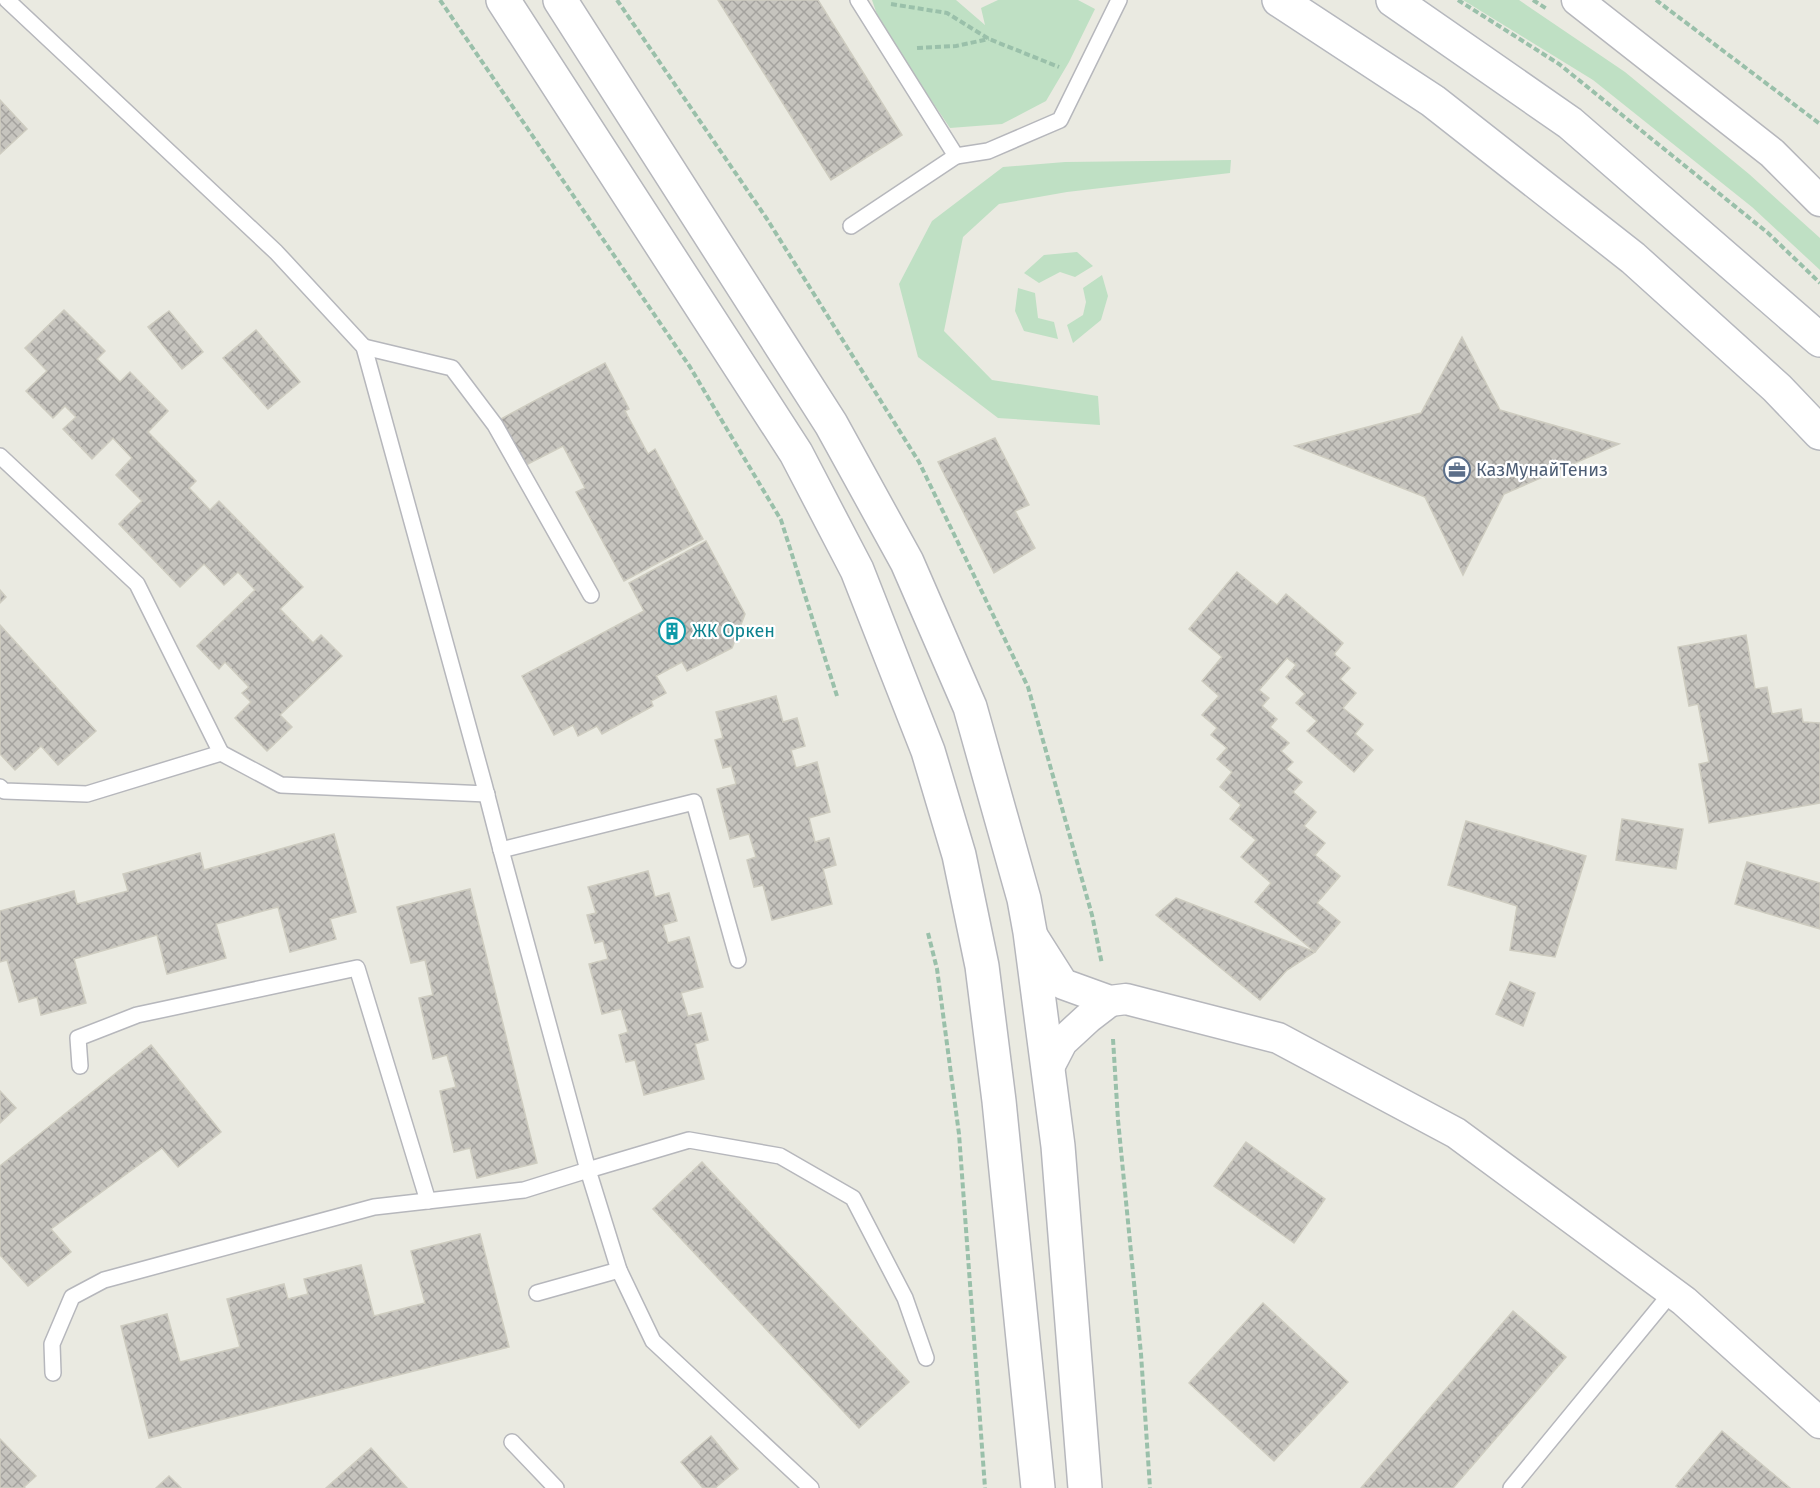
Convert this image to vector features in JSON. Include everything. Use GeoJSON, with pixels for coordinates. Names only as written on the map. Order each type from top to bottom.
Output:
{"type":"FeatureCollection","features":[{"type":"Feature","properties":{"kind":"street"},"geometry":{"type":"LineString","coordinates":[[503,0],[796,453],[858,570],[928,752],[959,855],[982,966],[999,1101],[1038,1488]]}},
{"type":"Feature","properties":{"kind":"street"},"geometry":{"type":"LineString","coordinates":[[560,0],[831,424],[907,562],[970,707],[1024,899],[1030,932],[1058,1146],[1085,1488]]}},
{"type":"Feature","properties":{"kind":"street"},"geometry":{"type":"LineString","coordinates":[[1279,0],[1433,101],[1633,258],[1777,388],[1820,434]]}},
{"type":"Feature","properties":{"kind":"street"},"geometry":{"type":"LineString","coordinates":[[1393,0],[1570,123],[1820,340]]}},
{"type":"Feature","properties":{"kind":"street"},"geometry":{"type":"LineString","coordinates":[[1577,0],[1772,153],[1820,201]]}},
{"type":"Feature","properties":{"kind":"street"},"geometry":{"type":"LineString","coordinates":[[1030,932],[1063,984],[1110,1001],[1126,999],[1278,1038],[1456,1133],[1672,1292],[1820,1423]]}},
{"type":"Feature","properties":{"kind":"street"},"geometry":{"type":"LineString","coordinates":[[1047,1069],[1062,1042],[1110,1001]]}},
{"type":"Feature","properties":{"kind":"lane"},"geometry":{"type":"LineString","coordinates":[[7,0],[276,252],[364,347],[588,1170],[619,1270],[653,1341],[811,1488]]}},
{"type":"Feature","properties":{"kind":"lane"},"geometry":{"type":"LineString","coordinates":[[858,0],[956,156]]}},
{"type":"Feature","properties":{"kind":"lane"},"geometry":{"type":"LineString","coordinates":[[851,226],[956,156],[988,151],[1060,120],[1119,0]]}},
{"type":"Feature","properties":{"kind":"lane"},"geometry":{"type":"LineString","coordinates":[[364,347],[452,368],[495,425],[591,595]]}},
{"type":"Feature","properties":{"kind":"lane"},"geometry":{"type":"LineString","coordinates":[[0,456],[137,584],[221,753],[281,784],[487,794]]}},
{"type":"Feature","properties":{"kind":"lane"},"geometry":{"type":"LineString","coordinates":[[0,787],[4,791],[87,794],[221,753]]}},
{"type":"Feature","properties":{"kind":"lane"},"geometry":{"type":"LineString","coordinates":[[501,850],[694,802],[738,960]]}},
{"type":"Feature","properties":{"kind":"lane"},"geometry":{"type":"LineString","coordinates":[[80,1066],[78,1038],[137,1015],[357,968],[429,1201]]}},
{"type":"Feature","properties":{"kind":"lane"},"geometry":{"type":"LineString","coordinates":[[53,1373],[52,1344],[72,1297],[104,1280],[374,1207],[524,1190],[689,1140],[780,1156],[853,1198],[905,1298],[926,1358]]}},
{"type":"Feature","properties":{"kind":"lane"},"geometry":{"type":"LineString","coordinates":[[537,1293],[619,1270]]}},
{"type":"Feature","properties":{"kind":"lane"},"geometry":{"type":"LineString","coordinates":[[1511,1488],[1672,1292]]}},
{"type":"Feature","properties":{"kind":"lane"},"geometry":{"type":"LineString","coordinates":[[512,1442],[556,1488]]}},
{"type":"Feature","properties":{"kind":"path"},"geometry":{"type":"LineString","coordinates":[[440,0],[690,368],[781,520],[837,696]]}},
{"type":"Feature","properties":{"kind":"path"},"geometry":{"type":"LineString","coordinates":[[858,0],[947,13],[989,39],[1081,76]]}},
{"type":"Feature","properties":{"kind":"path"},"geometry":{"type":"LineString","coordinates":[[1458,0],[1559,64],[1768,233],[1820,283]]}},
{"type":"Feature","properties":{"kind":"path"},"geometry":{"type":"LineString","coordinates":[[1656,0],[1820,123]]}},
{"type":"Feature","properties":{"kind":"path"},"geometry":{"type":"LineString","coordinates":[[890,51],[956,46],[989,39]]}},
{"type":"Feature","properties":{"kind":"path"},"geometry":{"type":"LineString","coordinates":[[928,933],[937,969],[959,1134],[985,1488]]}},
{"type":"Feature","properties":{"kind":"green space"},"geometry":{"type":"Polygon","coordinates":[[[872,0],[956,0],[985,25],[981,8],[998,0],[1078,0],[1095,9],[1069,62],[1046,101],[1002,124],[950,128],[881,26],[872,0]]]}},
{"type":"Feature","properties":{"kind":"green space"},"geometry":{"type":"Polygon","coordinates":[[[1463,0],[1519,0],[1625,72],[1749,174],[1820,238],[1820,270],[1752,207],[1593,80],[1463,0]]]}},
{"type":"Feature","properties":{"kind":"green space"},"geometry":{"type":"Polygon","coordinates":[[[1231,160],[1230,173],[1067,192],[999,204],[963,237],[944,331],[992,380],[1098,396],[1100,425],[998,418],[918,357],[899,284],[932,221],[1003,167],[1065,162],[1231,160]]]}},
{"type":"Feature","properties":{"kind":"green space"},"geometry":{"type":"Polygon","coordinates":[[[1077,252],[1093,266],[1075,277],[1060,272],[1039,283],[1024,273],[1044,255],[1077,252]]]}},
{"type":"Feature","properties":{"kind":"green space"},"geometry":{"type":"Polygon","coordinates":[[[1102,275],[1108,296],[1101,320],[1073,343],[1067,325],[1083,315],[1086,302],[1083,288],[1102,275]]]}},
{"type":"Feature","properties":{"kind":"green space"},"geometry":{"type":"Polygon","coordinates":[[[1018,288],[1035,293],[1038,318],[1054,322],[1058,339],[1024,331],[1015,311],[1018,288]]]}},
{"type":"Feature","properties":{"kind":"building"},"geometry":{"type":"Polygon","coordinates":[[[718,0],[818,0],[902,135],[831,180],[718,0]]]}},
{"type":"Feature","properties":{"kind":"building"},"geometry":{"type":"Polygon","coordinates":[[[0,100],[27,129],[0,154],[0,100]]]}},
{"type":"Feature","properties":{"kind":"building"},"geometry":{"type":"Polygon","coordinates":[[[64,310],[105,351],[97,359],[120,382],[130,372],[168,411],[148,432],[196,481],[189,488],[210,510],[219,501],[303,587],[280,609],[313,643],[321,635],[342,656],[280,715],[292,727],[267,751],[235,718],[251,702],[242,693],[249,687],[225,662],[219,669],[197,646],[255,590],[238,572],[224,585],[204,564],[180,587],[119,524],[142,501],[116,475],[132,458],[113,438],[92,459],[63,429],[76,417],[65,406],[53,418],[26,391],[47,371],[25,348],[64,310]]]}},
{"type":"Feature","properties":{"kind":"building"},"geometry":{"type":"Polygon","coordinates":[[[169,311],[203,352],[182,369],[148,327],[169,311]]]}},
{"type":"Feature","properties":{"kind":"building"},"geometry":{"type":"Polygon","coordinates":[[[256,330],[300,382],[268,409],[223,358],[256,330]]]}},
{"type":"Feature","properties":{"kind":"building","name":"КазМунайТениз"},"geometry":{"type":"Polygon","coordinates":[[[1462,337],[1500,410],[1619,444],[1504,494],[1463,575],[1425,497],[1295,446],[1421,413],[1462,337]]]}},
{"type":"Feature","properties":{"kind":"building"},"geometry":{"type":"Polygon","coordinates":[[[605,363],[629,409],[625,411],[648,454],[655,449],[703,539],[624,581],[576,492],[585,488],[563,446],[524,466],[499,420],[605,363]]]}},
{"type":"Feature","properties":{"kind":"building"},"geometry":{"type":"Polygon","coordinates":[[[995,438],[1029,505],[1015,511],[1035,548],[994,573],[938,462],[995,438]]]}},
{"type":"Feature","properties":{"kind":"building","name":"ЖК Оркен"},"geometry":{"type":"Polygon","coordinates":[[[706,541],[745,614],[732,648],[687,671],[682,662],[656,676],[666,693],[651,701],[653,706],[602,734],[597,726],[578,736],[573,725],[554,735],[522,676],[644,611],[629,583],[706,541]]]}},
{"type":"Feature","properties":{"kind":"building"},"geometry":{"type":"Polygon","coordinates":[[[1237,572],[1277,605],[1286,594],[1343,643],[1334,654],[1350,668],[1340,679],[1356,693],[1343,708],[1363,724],[1355,734],[1373,750],[1354,772],[1307,731],[1317,721],[1296,703],[1305,694],[1286,677],[1296,665],[1287,658],[1259,690],[1269,698],[1262,706],[1277,719],[1270,727],[1289,743],[1281,751],[1293,762],[1286,769],[1302,782],[1293,792],[1316,812],[1304,826],[1325,843],[1315,855],[1340,876],[1317,903],[1340,922],[1315,952],[1255,902],[1271,883],[1241,857],[1256,840],[1230,819],[1241,805],[1220,787],[1232,772],[1217,759],[1227,748],[1211,735],[1217,728],[1202,715],[1219,696],[1202,681],[1222,657],[1189,629],[1237,572]]]}},
{"type":"Feature","properties":{"kind":"building"},"geometry":{"type":"Polygon","coordinates":[[[0,590],[6,597],[0,603],[0,590]]]}},
{"type":"Feature","properties":{"kind":"building"},"geometry":{"type":"Polygon","coordinates":[[[0,625],[96,731],[58,765],[41,746],[15,770],[0,754],[0,625]]]}},
{"type":"Feature","properties":{"kind":"building"},"geometry":{"type":"Polygon","coordinates":[[[1746,635],[1755,689],[1767,687],[1772,714],[1801,709],[1803,722],[1820,723],[1820,803],[1709,823],[1699,764],[1709,762],[1698,704],[1689,706],[1678,647],[1746,635]]]}},
{"type":"Feature","properties":{"kind":"building"},"geometry":{"type":"Polygon","coordinates":[[[776,696],[783,722],[797,718],[805,746],[791,750],[796,768],[817,762],[830,812],[809,818],[815,842],[829,838],[836,865],[823,869],[832,904],[772,920],[763,885],[754,887],[747,860],[756,857],[749,834],[730,839],[717,789],[736,784],[731,766],[723,768],[715,740],[723,738],[716,712],[776,696]]]}},
{"type":"Feature","properties":{"kind":"building"},"geometry":{"type":"Polygon","coordinates":[[[1622,819],[1683,829],[1676,869],[1616,860],[1622,819]]]}},
{"type":"Feature","properties":{"kind":"building"},"geometry":{"type":"Polygon","coordinates":[[[1466,821],[1586,856],[1555,957],[1510,950],[1517,906],[1448,885],[1466,821]]]}},
{"type":"Feature","properties":{"kind":"building"},"geometry":{"type":"Polygon","coordinates":[[[334,834],[356,912],[330,919],[336,939],[290,952],[278,907],[216,924],[226,958],[167,974],[157,935],[74,959],[86,1003],[41,1015],[37,997],[19,1002],[7,960],[0,962],[0,911],[74,891],[77,904],[128,891],[123,874],[200,853],[204,870],[334,834]]]}},
{"type":"Feature","properties":{"kind":"building"},"geometry":{"type":"Polygon","coordinates":[[[1747,862],[1820,883],[1820,929],[1735,904],[1747,862]]]}},
{"type":"Feature","properties":{"kind":"building"},"geometry":{"type":"Polygon","coordinates":[[[648,871],[655,897],[669,893],[677,921],[663,925],[668,943],[689,937],[703,987],[681,993],[688,1016],[701,1013],[708,1040],[695,1044],[704,1079],[644,1095],[635,1060],[626,1062],[619,1035],[628,1032],[621,1009],[602,1014],[589,964],[608,959],[603,941],[595,943],[587,915],[596,913],[588,887],[648,871]]]}},
{"type":"Feature","properties":{"kind":"building"},"geometry":{"type":"Polygon","coordinates":[[[470,889],[537,1163],[477,1178],[470,1148],[454,1152],[440,1091],[456,1087],[447,1055],[433,1059],[419,998],[433,995],[425,960],[411,963],[397,907],[470,889]]]}},
{"type":"Feature","properties":{"kind":"building"},"geometry":{"type":"Polygon","coordinates":[[[1176,898],[1315,952],[1287,970],[1260,1000],[1156,915],[1176,898]]]}},
{"type":"Feature","properties":{"kind":"building"},"geometry":{"type":"Polygon","coordinates":[[[1510,982],[1535,993],[1523,1026],[1496,1014],[1510,982]]]}},
{"type":"Feature","properties":{"kind":"building"},"geometry":{"type":"Polygon","coordinates":[[[151,1045],[221,1132],[178,1167],[162,1148],[51,1229],[71,1252],[28,1286],[0,1255],[0,1166],[151,1045]]]}},
{"type":"Feature","properties":{"kind":"building"},"geometry":{"type":"Polygon","coordinates":[[[0,1091],[16,1108],[0,1123],[0,1091]]]}},
{"type":"Feature","properties":{"kind":"building"},"geometry":{"type":"Polygon","coordinates":[[[1246,1142],[1325,1199],[1294,1243],[1214,1186],[1246,1142]]]}},
{"type":"Feature","properties":{"kind":"building"},"geometry":{"type":"Polygon","coordinates":[[[702,1162],[909,1382],[859,1428],[653,1209],[702,1162]]]}},
{"type":"Feature","properties":{"kind":"building"},"geometry":{"type":"Polygon","coordinates":[[[480,1234],[509,1347],[149,1438],[121,1326],[167,1314],[180,1362],[240,1347],[227,1299],[284,1284],[288,1299],[308,1294],[304,1279],[361,1265],[374,1316],[425,1303],[411,1251],[480,1234]]]}},
{"type":"Feature","properties":{"kind":"building"},"geometry":{"type":"Polygon","coordinates":[[[1263,1303],[1348,1382],[1274,1461],[1189,1383],[1263,1303]]]}},
{"type":"Feature","properties":{"kind":"building"},"geometry":{"type":"Polygon","coordinates":[[[1513,1311],[1566,1357],[1453,1488],[1361,1488],[1513,1311]]]}},
{"type":"Feature","properties":{"kind":"building"},"geometry":{"type":"Polygon","coordinates":[[[1722,1431],[1790,1488],[1679,1488],[1676,1486],[1722,1431]]]}},
{"type":"Feature","properties":{"kind":"building"},"geometry":{"type":"Polygon","coordinates":[[[711,1436],[738,1469],[715,1488],[703,1488],[681,1462],[711,1436]]]}},
{"type":"Feature","properties":{"kind":"building"},"geometry":{"type":"Polygon","coordinates":[[[0,1439],[36,1476],[25,1488],[0,1488],[0,1439]]]}},
{"type":"Feature","properties":{"kind":"building"},"geometry":{"type":"Polygon","coordinates":[[[371,1448],[407,1488],[326,1488],[371,1448]]]}},
{"type":"Feature","properties":{"kind":"building"},"geometry":{"type":"Polygon","coordinates":[[[169,1476],[181,1488],[156,1488],[169,1476]]]}},
{"type":"Feature","properties":{"kind":"place","name":"КазМунайТениз"},"geometry":{"type":"Point","coordinates":[1457,470]}},
{"type":"Feature","properties":{"kind":"place","name":"ЖК Оркен"},"geometry":{"type":"Point","coordinates":[672,631]}}]}
